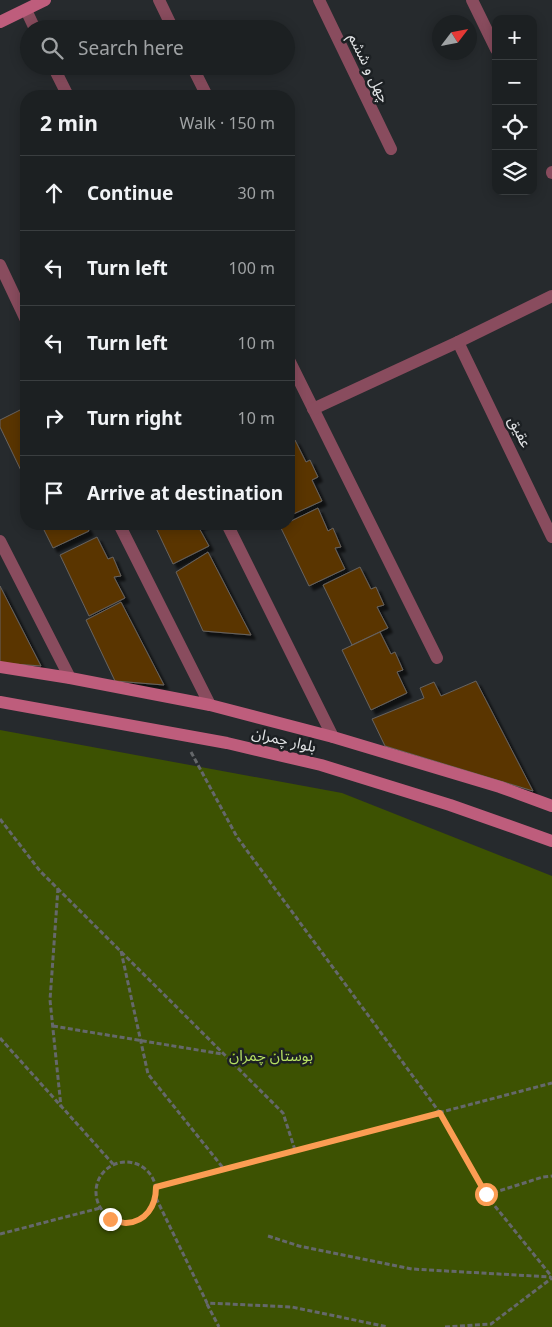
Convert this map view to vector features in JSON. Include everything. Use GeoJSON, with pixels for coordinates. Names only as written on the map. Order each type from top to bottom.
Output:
{"type":"FeatureCollection","features":[{"type":"Feature","properties":{"kind":"main road"},"geometry":{"type":"LineString","coordinates":[[0,22],[45,0]]}},
{"type":"Feature","properties":{"kind":"main road","name":"بلوار چمران"},"geometry":{"type":"LineString","coordinates":[[0,667],[70,678],[210,705],[333,737],[500,787],[552,806]]}},
{"type":"Feature","properties":{"kind":"main road","name":"بلوار چمران"},"geometry":{"type":"LineString","coordinates":[[0,702],[227,743],[320,765],[450,804],[552,841]]}},
{"type":"Feature","properties":{"kind":"street"},"geometry":{"type":"LineString","coordinates":[[159,0],[169,20]]}},
{"type":"Feature","properties":{"kind":"street","name":"چهل و ششم"},"geometry":{"type":"LineString","coordinates":[[318,0],[391,150]]}},
{"type":"Feature","properties":{"kind":"street"},"geometry":{"type":"LineString","coordinates":[[472,0],[492,42]]}},
{"type":"Feature","properties":{"kind":"street"},"geometry":{"type":"LineString","coordinates":[[26,10],[31,20]]}},
{"type":"Feature","properties":{"kind":"street"},"geometry":{"type":"LineString","coordinates":[[58,75],[65,90]]}},
{"type":"Feature","properties":{"kind":"street"},"geometry":{"type":"LineString","coordinates":[[196,75],[204,90]]}},
{"type":"Feature","properties":{"kind":"street"},"geometry":{"type":"LineString","coordinates":[[0,265],[20,307]]}},
{"type":"Feature","properties":{"kind":"street"},"geometry":{"type":"LineString","coordinates":[[313,409],[552,296]]}},
{"type":"Feature","properties":{"kind":"street","name":"عقیق"},"geometry":{"type":"LineString","coordinates":[[458,342],[552,537]]}},
{"type":"Feature","properties":{"kind":"street"},"geometry":{"type":"LineString","coordinates":[[295,372],[437,658]]}},
{"type":"Feature","properties":{"kind":"street"},"geometry":{"type":"LineString","coordinates":[[122,530],[210,705]]}},
{"type":"Feature","properties":{"kind":"street"},"geometry":{"type":"LineString","coordinates":[[230,530],[333,737]]}},
{"type":"Feature","properties":{"kind":"street"},"geometry":{"type":"LineString","coordinates":[[0,541],[70,678]]}},
{"type":"Feature","properties":{"kind":"path"},"geometry":{"type":"LineString","coordinates":[[182,735],[237,837],[440,1113],[486,1194],[552,1277]]}},
{"type":"Feature","properties":{"kind":"path"},"geometry":{"type":"LineString","coordinates":[[0,819],[40,871],[283,1113],[295,1150]]}},
{"type":"Feature","properties":{"kind":"path"},"geometry":{"type":"LineString","coordinates":[[58,888],[50,1000],[61,1107]]}},
{"type":"Feature","properties":{"kind":"path"},"geometry":{"type":"LineString","coordinates":[[121,951],[148,1074],[224,1169]]}},
{"type":"Feature","properties":{"kind":"path"},"geometry":{"type":"LineString","coordinates":[[53,1026],[224,1054]]}},
{"type":"Feature","properties":{"kind":"path"},"geometry":{"type":"LineString","coordinates":[[0,1038],[113,1164]]}},
{"type":"Feature","properties":{"kind":"path"},"geometry":{"type":"LineString","coordinates":[[156,1187],[552,1083]]}},
{"type":"Feature","properties":{"kind":"path"},"geometry":{"type":"LineString","coordinates":[[127,1162],[140,1165],[151,1174],[156,1187],[156,1198],[150,1211],[139,1220],[124,1223],[110,1219],[100,1208],[95,1192],[100,1175],[113,1164],[127,1162]]}},
{"type":"Feature","properties":{"kind":"path"},"geometry":{"type":"LineString","coordinates":[[486,1194],[552,1176]]}},
{"type":"Feature","properties":{"kind":"path"},"geometry":{"type":"LineString","coordinates":[[156,1198],[219,1327]]}},
{"type":"Feature","properties":{"kind":"path"},"geometry":{"type":"LineString","coordinates":[[0,1234],[100,1208]]}},
{"type":"Feature","properties":{"kind":"path"},"geometry":{"type":"LineString","coordinates":[[268,1236],[299,1246],[412,1269],[552,1278],[491,1324],[445,1327]]}},
{"type":"Feature","properties":{"kind":"path"},"geometry":{"type":"LineString","coordinates":[[207,1303],[292,1307],[388,1327]]}},
{"type":"Feature","properties":{"kind":"green space","name":"بوستان چمران"},"geometry":{"type":"Polygon","coordinates":[[[0,730],[342,793],[552,876],[552,1327],[0,1327],[0,730]]]}},
{"type":"Feature","properties":{"kind":"building"},"geometry":{"type":"Polygon","coordinates":[[[20,410],[20,469],[0,427],[0,420],[20,410]]]}},
{"type":"Feature","properties":{"kind":"building"},"geometry":{"type":"Polygon","coordinates":[[[295,440],[306,462],[310,460],[318,477],[312,480],[322,501],[295,513],[295,440]]]}},
{"type":"Feature","properties":{"kind":"building"},"geometry":{"type":"Polygon","coordinates":[[[318,508],[328,531],[333,528],[341,547],[335,548],[345,569],[309,586],[282,530],[295,530],[295,519],[318,508]]]}},
{"type":"Feature","properties":{"kind":"building"},"geometry":{"type":"Polygon","coordinates":[[[44,530],[89,531],[53,548],[44,530]]]}},
{"type":"Feature","properties":{"kind":"building"},"geometry":{"type":"Polygon","coordinates":[[[157,530],[200,530],[209,546],[173,564],[157,530]]]}},
{"type":"Feature","properties":{"kind":"building"},"geometry":{"type":"Polygon","coordinates":[[[97,537],[108,559],[113,557],[121,576],[114,577],[125,598],[89,616],[60,555],[97,537]]]}},
{"type":"Feature","properties":{"kind":"building"},"geometry":{"type":"Polygon","coordinates":[[[208,552],[251,635],[203,631],[176,572],[208,552]]]}},
{"type":"Feature","properties":{"kind":"building"},"geometry":{"type":"Polygon","coordinates":[[[360,567],[371,589],[376,587],[384,605],[377,607],[388,628],[352,645],[323,585],[360,567]]]}},
{"type":"Feature","properties":{"kind":"building"},"geometry":{"type":"Polygon","coordinates":[[[0,586],[41,666],[0,663],[0,586]]]}},
{"type":"Feature","properties":{"kind":"building"},"geometry":{"type":"Polygon","coordinates":[[[121,602],[164,685],[115,681],[86,620],[121,602]]]}},
{"type":"Feature","properties":{"kind":"building"},"geometry":{"type":"Polygon","coordinates":[[[380,632],[391,654],[395,652],[403,670],[397,672],[407,693],[371,710],[342,650],[380,632]]]}},
{"type":"Feature","properties":{"kind":"building"},"geometry":{"type":"Polygon","coordinates":[[[476,681],[533,791],[385,746],[372,719],[424,698],[420,688],[434,682],[441,696],[476,681]]]}},
{"type":"Feature","properties":{"kind":"route"},"geometry":{"type":"LineString","coordinates":[[110,1219],[124,1223],[139,1220],[150,1211],[156,1198],[156,1187],[440,1113],[486,1194]]}}]}
